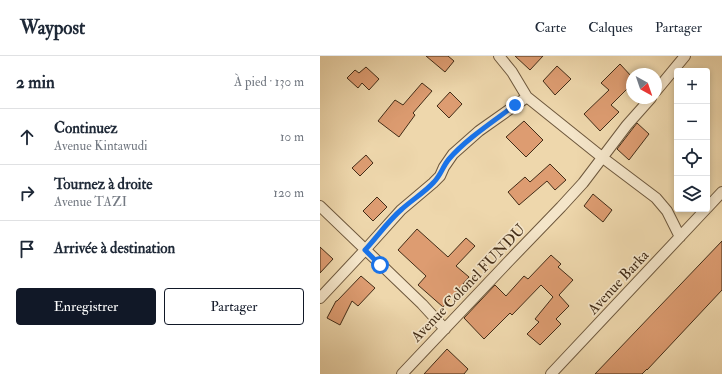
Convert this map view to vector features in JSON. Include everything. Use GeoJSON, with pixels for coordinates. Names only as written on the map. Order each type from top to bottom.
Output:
{"type":"FeatureCollection","features":[{"type":"Feature","properties":{"kind":"street"},"geometry":{"type":"LineString","coordinates":[[498,56],[512,72],[527,97],[656,198],[666,211],[680,237]]}},
{"type":"Feature","properties":{"kind":"street"},"geometry":{"type":"LineString","coordinates":[[662,85],[685,56]]}},
{"type":"Feature","properties":{"kind":"street"},"geometry":{"type":"LineString","coordinates":[[320,298],[401,210],[440,176],[444,167],[454,154],[479,131],[527,97]]}},
{"type":"Feature","properties":{"kind":"street","name":"Avenue Colonel FUNDU"},"geometry":{"type":"LineString","coordinates":[[402,374],[502,267],[561,207],[603,158],[627,125],[646,104]]}},
{"type":"Feature","properties":{"kind":"street","name":"Avenue Barka"},"geometry":{"type":"LineString","coordinates":[[710,204],[722,192]]}},
{"type":"Feature","properties":{"kind":"street"},"geometry":{"type":"LineString","coordinates":[[320,206],[422,304],[445,329]]}},
{"type":"Feature","properties":{"kind":"street","name":"Avenue Barka"},"geometry":{"type":"LineString","coordinates":[[551,374],[702,212]]}},
{"type":"Feature","properties":{"kind":"building"},"geometry":{"type":"Polygon","coordinates":[[[426,56],[448,56],[454,61],[445,72],[426,56]]]}},
{"type":"Feature","properties":{"kind":"building"},"geometry":{"type":"Polygon","coordinates":[[[515,56],[543,56],[530,70],[515,56]]]}},
{"type":"Feature","properties":{"kind":"building"},"geometry":{"type":"Polygon","coordinates":[[[620,64],[626,70],[626,90],[611,105],[619,112],[600,131],[584,114],[609,90],[601,83],[620,64]]]}},
{"type":"Feature","properties":{"kind":"building"},"geometry":{"type":"Polygon","coordinates":[[[557,66],[571,79],[555,95],[543,81],[557,66]]]}},
{"type":"Feature","properties":{"kind":"building"},"geometry":{"type":"Polygon","coordinates":[[[366,67],[379,79],[369,90],[362,83],[358,88],[347,78],[355,70],[359,73],[366,67]]]}},
{"type":"Feature","properties":{"kind":"building"},"geometry":{"type":"Polygon","coordinates":[[[422,83],[432,91],[413,113],[415,115],[399,137],[378,121],[395,100],[403,105],[422,83]]]}},
{"type":"Feature","properties":{"kind":"building"},"geometry":{"type":"Polygon","coordinates":[[[450,92],[462,104],[449,118],[437,106],[450,92]]]}},
{"type":"Feature","properties":{"kind":"building"},"geometry":{"type":"Polygon","coordinates":[[[524,121],[543,140],[526,157],[506,137],[524,121]]]}},
{"type":"Feature","properties":{"kind":"building"},"geometry":{"type":"Polygon","coordinates":[[[637,123],[649,134],[629,160],[617,149],[637,123]]]}},
{"type":"Feature","properties":{"kind":"building"},"geometry":{"type":"Polygon","coordinates":[[[366,155],[373,163],[360,176],[352,168],[366,155]]]}},
{"type":"Feature","properties":{"kind":"building"},"geometry":{"type":"Polygon","coordinates":[[[550,164],[566,180],[555,190],[547,181],[519,205],[508,192],[525,177],[530,182],[550,164]]]}},
{"type":"Feature","properties":{"kind":"building"},"geometry":{"type":"Polygon","coordinates":[[[593,194],[612,210],[603,222],[584,206],[593,194]]]}},
{"type":"Feature","properties":{"kind":"building"},"geometry":{"type":"Polygon","coordinates":[[[377,197],[387,207],[373,221],[363,211],[377,197]]]}},
{"type":"Feature","properties":{"kind":"building"},"geometry":{"type":"Polygon","coordinates":[[[417,229],[448,257],[466,238],[475,246],[456,266],[469,277],[443,307],[418,285],[426,276],[398,250],[417,229]]]}},
{"type":"Feature","properties":{"kind":"building"},"geometry":{"type":"Polygon","coordinates":[[[722,241],[722,290],[647,370],[642,374],[595,374],[722,241]]]}},
{"type":"Feature","properties":{"kind":"building"},"geometry":{"type":"Polygon","coordinates":[[[320,247],[333,259],[320,273],[320,247]]]}},
{"type":"Feature","properties":{"kind":"building"},"geometry":{"type":"Polygon","coordinates":[[[551,255],[561,264],[558,267],[573,280],[559,295],[569,306],[556,319],[561,324],[540,345],[527,334],[539,322],[535,319],[553,297],[541,285],[512,315],[510,313],[484,339],[464,318],[495,285],[506,296],[524,276],[528,279],[551,255]]]}},
{"type":"Feature","properties":{"kind":"building"},"geometry":{"type":"Polygon","coordinates":[[[361,276],[375,288],[358,306],[352,301],[340,325],[327,318],[336,301],[361,276]]]}},
{"type":"Feature","properties":{"kind":"building"},"geometry":{"type":"Polygon","coordinates":[[[447,349],[468,369],[464,374],[424,374],[447,349]]]}},
{"type":"Feature","properties":{"kind":"route"},"geometry":{"type":"LineString","coordinates":[[380,265],[365,250],[401,210],[440,176],[448,160],[454,154],[479,131],[515,105]]}}]}
